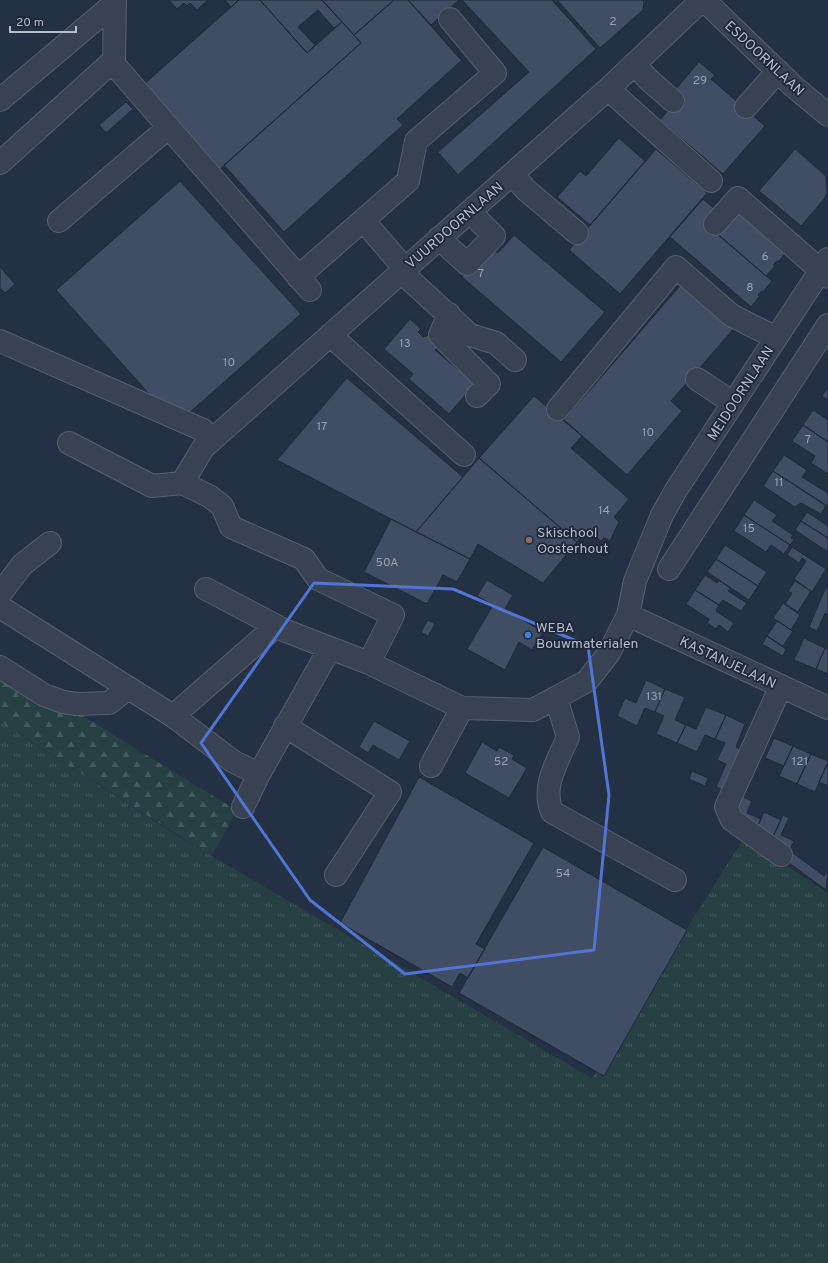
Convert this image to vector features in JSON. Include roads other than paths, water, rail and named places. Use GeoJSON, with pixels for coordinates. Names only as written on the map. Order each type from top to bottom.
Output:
{"type":"FeatureCollection","features":[{"type":"Feature","properties":{"kind":"street","name":"VUURDOORNLAAN"},"geometry":{"type":"LineString","coordinates":[[182,483],[207,444],[608,89],[703,0]]}},
{"type":"Feature","properties":{"kind":"street","name":"ESDOORNLAAN"},"geometry":{"type":"LineString","coordinates":[[703,0],[778,71],[828,115]]}},
{"type":"Feature","properties":{"kind":"street"},"geometry":{"type":"LineString","coordinates":[[0,163],[114,60],[115,1]]}},
{"type":"Feature","properties":{"kind":"street"},"geometry":{"type":"LineString","coordinates":[[0,100],[115,1]]}},
{"type":"Feature","properties":{"kind":"street"},"geometry":{"type":"LineString","coordinates":[[112,62],[304,283],[363,220],[408,181],[416,141],[495,73],[450,19]]}},
{"type":"Feature","properties":{"kind":"street"},"geometry":{"type":"LineString","coordinates":[[634,64],[649,80],[673,101]]}},
{"type":"Feature","properties":{"kind":"street"},"geometry":{"type":"LineString","coordinates":[[746,107],[778,71]]}},
{"type":"Feature","properties":{"kind":"street"},"geometry":{"type":"LineString","coordinates":[[608,89],[710,181]]}},
{"type":"Feature","properties":{"kind":"street"},"geometry":{"type":"LineString","coordinates":[[60,221],[169,127]]}},
{"type":"Feature","properties":{"kind":"street"},"geometry":{"type":"LineString","coordinates":[[512,174],[526,190],[577,233]]}},
{"type":"Feature","properties":{"kind":"street"},"geometry":{"type":"LineString","coordinates":[[715,224],[738,198],[825,269]]}},
{"type":"Feature","properties":{"kind":"street"},"geometry":{"type":"LineString","coordinates":[[439,238],[467,264],[498,239],[470,212]]}},
{"type":"Feature","properties":{"kind":"street"},"geometry":{"type":"LineString","coordinates":[[363,220],[404,270],[411,281],[449,314],[470,335],[496,343],[515,360]]}},
{"type":"Feature","properties":{"kind":"street"},"geometry":{"type":"LineString","coordinates":[[558,409],[676,267],[732,315],[776,338]]}},
{"type":"Feature","properties":{"kind":"street","name":"MEIDOORNLAAN"},"geometry":{"type":"LineString","coordinates":[[462,708],[533,710],[588,681],[609,653],[628,615],[635,581],[662,515],[676,490],[776,338],[825,269]]}},
{"type":"Feature","properties":{"kind":"street"},"geometry":{"type":"LineString","coordinates":[[449,314],[440,335],[489,384],[477,396]]}},
{"type":"Feature","properties":{"kind":"street"},"geometry":{"type":"LineString","coordinates":[[669,569],[828,325]]}},
{"type":"Feature","properties":{"kind":"street"},"geometry":{"type":"LineString","coordinates":[[330,335],[464,455]]}},
{"type":"Feature","properties":{"kind":"street"},"geometry":{"type":"LineString","coordinates":[[0,341],[203,430],[207,444]]}},
{"type":"Feature","properties":{"kind":"street"},"geometry":{"type":"LineString","coordinates":[[697,379],[733,403]]}},
{"type":"Feature","properties":{"kind":"street"},"geometry":{"type":"LineString","coordinates":[[69,443],[152,486],[182,483],[209,496],[222,506],[231,527],[304,559],[318,579],[394,615],[369,663]]}},
{"type":"Feature","properties":{"kind":"street"},"geometry":{"type":"LineString","coordinates":[[662,515],[690,536]]}},
{"type":"Feature","properties":{"kind":"street"},"geometry":{"type":"LineString","coordinates":[[50,543],[22,565],[2,609],[173,716],[234,762],[259,774]]}},
{"type":"Feature","properties":{"kind":"street"},"geometry":{"type":"LineString","coordinates":[[206,589],[276,626],[369,663],[462,708],[431,766]]}},
{"type":"Feature","properties":{"kind":"street","name":"KASTANJELAAN"},"geometry":{"type":"LineString","coordinates":[[628,615],[828,708]]}},
{"type":"Feature","properties":{"kind":"street"},"geometry":{"type":"LineString","coordinates":[[173,716],[276,626]]}},
{"type":"Feature","properties":{"kind":"street"},"geometry":{"type":"LineString","coordinates":[[243,807],[285,726],[330,648]]}},
{"type":"Feature","properties":{"kind":"street"},"geometry":{"type":"LineString","coordinates":[[0,667],[44,695],[63,702],[77,704],[109,703],[128,688]]}},
{"type":"Feature","properties":{"kind":"street"},"geometry":{"type":"LineString","coordinates":[[781,686],[726,808],[732,820],[781,855]]}},
{"type":"Feature","properties":{"kind":"street"},"geometry":{"type":"LineString","coordinates":[[556,698],[568,737],[549,781],[548,803],[552,812],[675,880]]}},
{"type":"Feature","properties":{"kind":"street"},"geometry":{"type":"LineString","coordinates":[[285,726],[390,792],[336,875]]}},
{"type":"Feature","properties":{"kind":"place","name":"Skischool Oosterhout"},"geometry":{"type":"Point","coordinates":[529,540]}},
{"type":"Feature","properties":{"kind":"place","name":"WEBA Bouwmaterialen"},"geometry":{"type":"Point","coordinates":[528,635]}}]}
